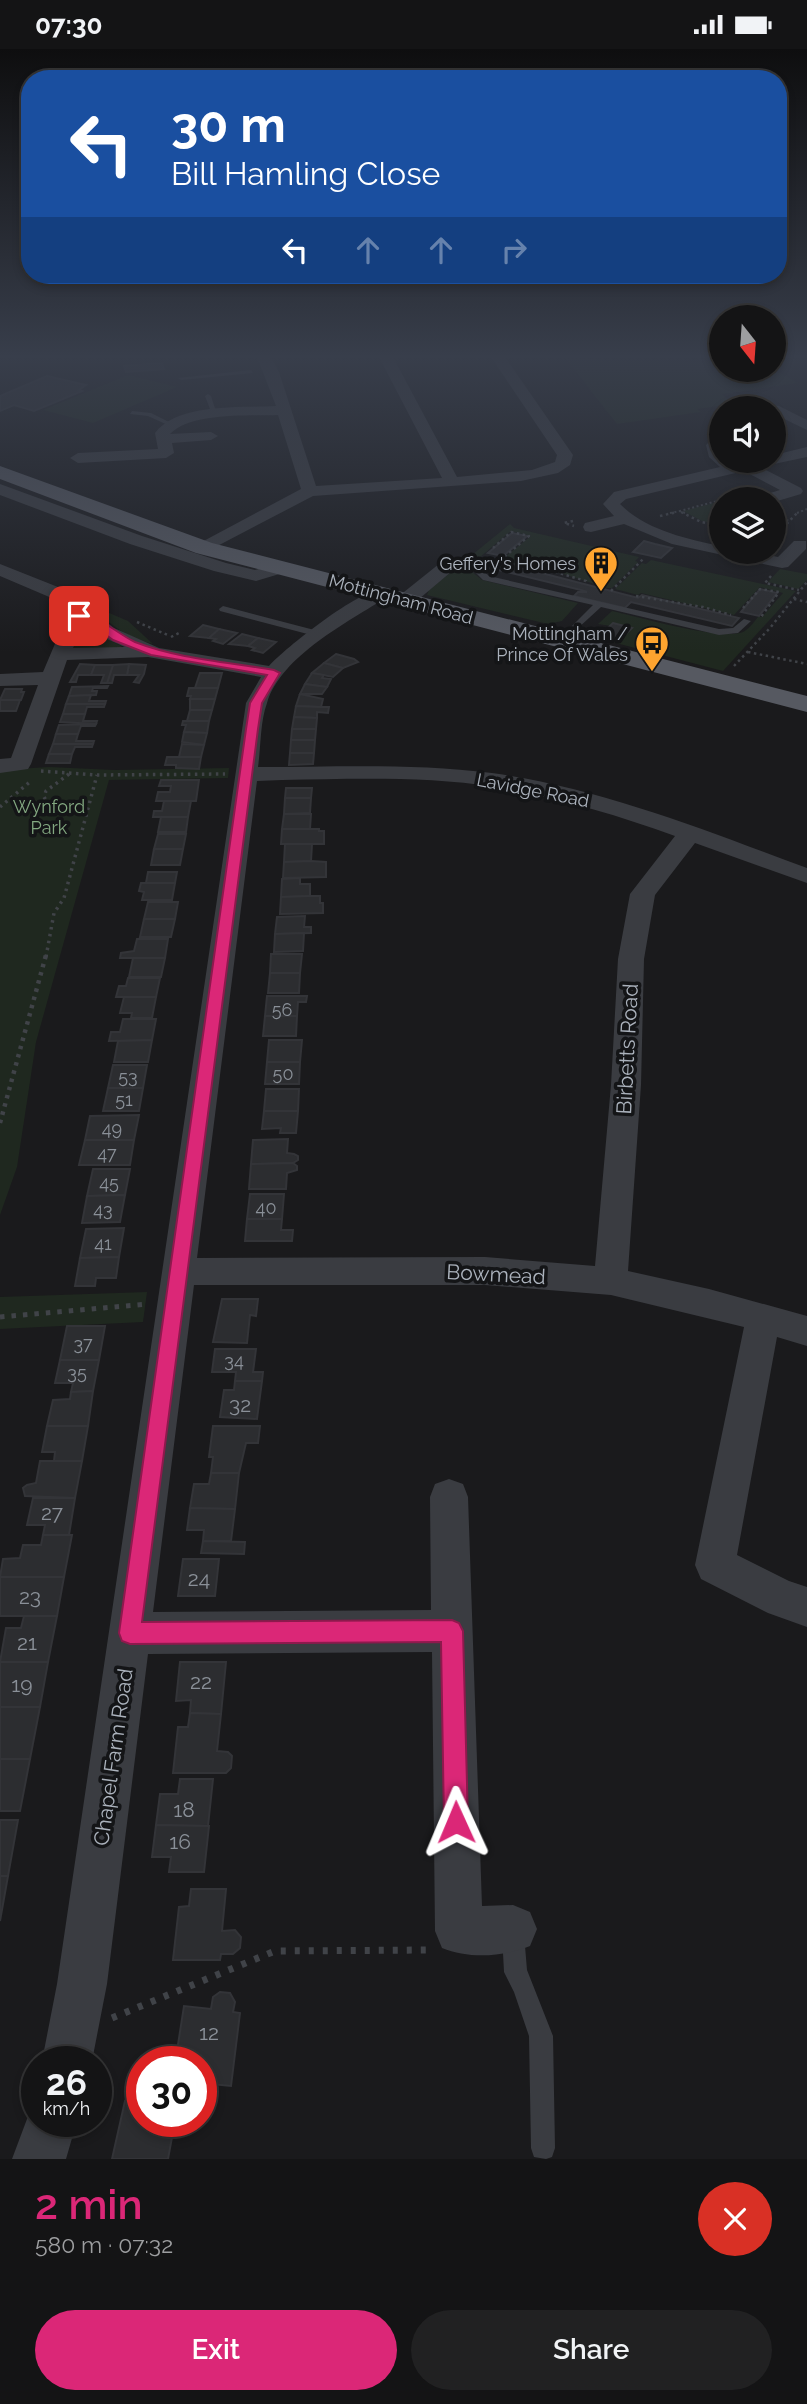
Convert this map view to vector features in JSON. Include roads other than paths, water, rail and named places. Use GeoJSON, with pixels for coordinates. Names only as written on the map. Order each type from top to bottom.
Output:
{"type":"FeatureCollection","features":[{"type":"Feature","properties":{"kind":"main road","name":"Mottingham Road"},"geometry":{"type":"LineString","coordinates":[[0,472],[204,548],[807,704]]}},
{"type":"Feature","properties":{"kind":"street"},"geometry":{"type":"LineString","coordinates":[[78,458],[96,455]]}},
{"type":"Feature","properties":{"kind":"street"},"geometry":{"type":"LineString","coordinates":[[165,455],[166,475]]}},
{"type":"Feature","properties":{"kind":"street"},"geometry":{"type":"LineString","coordinates":[[299,455],[310,491]]}},
{"type":"Feature","properties":{"kind":"street"},"geometry":{"type":"LineString","coordinates":[[438,455],[452,482]]}},
{"type":"Feature","properties":{"kind":"street"},"geometry":{"type":"LineString","coordinates":[[204,548],[310,491],[452,482],[547,471],[558,467],[566,460],[565,455]]}},
{"type":"Feature","properties":{"kind":"street"},"geometry":{"type":"LineString","coordinates":[[709,548],[662,536],[628,518],[611,504],[621,495],[717,473]]}},
{"type":"Feature","properties":{"kind":"street"},"geometry":{"type":"LineString","coordinates":[[751,473],[785,487]]}},
{"type":"Feature","properties":{"kind":"street"},"geometry":{"type":"LineString","coordinates":[[786,487],[795,491],[786,494]]}},
{"type":"Feature","properties":{"kind":"street","name":"Mottingham Road"},"geometry":{"type":"LineString","coordinates":[[0,489],[136,540],[220,567],[256,576],[280,568]]}},
{"type":"Feature","properties":{"kind":"street"},"geometry":{"type":"LineString","coordinates":[[591,527],[628,518]]}},
{"type":"Feature","properties":{"kind":"street"},"geometry":{"type":"LineString","coordinates":[[786,559],[800,545]]}},
{"type":"Feature","properties":{"kind":"street"},"geometry":{"type":"LineString","coordinates":[[406,600],[445,568]]}},
{"type":"Feature","properties":{"kind":"street"},"geometry":{"type":"LineString","coordinates":[[0,569],[61,595],[116,638],[154,653]]}},
{"type":"Feature","properties":{"kind":"street","name":"Chapel Farm Road"},"geometry":{"type":"LineString","coordinates":[[70,2046],[84,1971],[130,1633],[167,1288],[256,703],[262,688],[296,651],[380,593]]}},
{"type":"Feature","properties":{"kind":"street"},"geometry":{"type":"LineString","coordinates":[[0,767],[20,764],[61,654],[74,624],[83,613]]}},
{"type":"Feature","properties":{"kind":"street"},"geometry":{"type":"LineString","coordinates":[[61,654],[154,653],[274,673]]}},
{"type":"Feature","properties":{"kind":"street"},"geometry":{"type":"LineString","coordinates":[[0,680],[52,678]]}},
{"type":"Feature","properties":{"kind":"street","name":"Lavidge Road"},"geometry":{"type":"LineString","coordinates":[[247,774],[420,773],[526,785],[586,800],[690,833],[807,876]]}},
{"type":"Feature","properties":{"kind":"street","name":"Birbetts Road"},"geometry":{"type":"LineString","coordinates":[[611,1281],[631,959],[643,894],[690,833]]}},
{"type":"Feature","properties":{"kind":"street","name":"Bowmead"},"geometry":{"type":"LineString","coordinates":[[167,1288],[485,1271],[611,1281],[763,1317],[807,1331]]}},
{"type":"Feature","properties":{"kind":"street"},"geometry":{"type":"LineString","coordinates":[[763,1317],[715,1565],[782,1599],[807,1607]]}},
{"type":"Feature","properties":{"kind":"street"},"geometry":{"type":"LineString","coordinates":[[449,1497],[459,1931],[513,1930]]}},
{"type":"Feature","properties":{"kind":"street"},"geometry":{"type":"LineString","coordinates":[[130,1633],[452,1631]]}},
{"type":"Feature","properties":{"kind":"street"},"geometry":{"type":"LineString","coordinates":[[39,2159],[46,2137]]}},
{"type":"Feature","properties":{"kind":"lane"},"geometry":{"type":"LineString","coordinates":[[487,557],[476,569],[486,578],[598,605],[723,632],[737,630],[750,618]]}},
{"type":"Feature","properties":{"kind":"lane"},"geometry":{"type":"LineString","coordinates":[[577,625],[598,605]]}},
{"type":"Feature","properties":{"kind":"lane"},"geometry":{"type":"LineString","coordinates":[[223,609],[319,634]]}},
{"type":"Feature","properties":{"kind":"lane"},"geometry":{"type":"LineString","coordinates":[[513,1930],[516,1972],[541,2036],[542,2148]]}},
{"type":"Feature","properties":{"kind":"place","name":"Geffery's Homes"},"geometry":{"type":"Point","coordinates":[601,593]}},
{"type":"Feature","properties":{"kind":"place","name":"Mottingham / Prince Of Wales"},"geometry":{"type":"Point","coordinates":[652,673]}},
{"type":"Feature","properties":{"kind":"park label","name":"Wynford Park"},"geometry":{"type":"Point","coordinates":[49,816]}}]}
